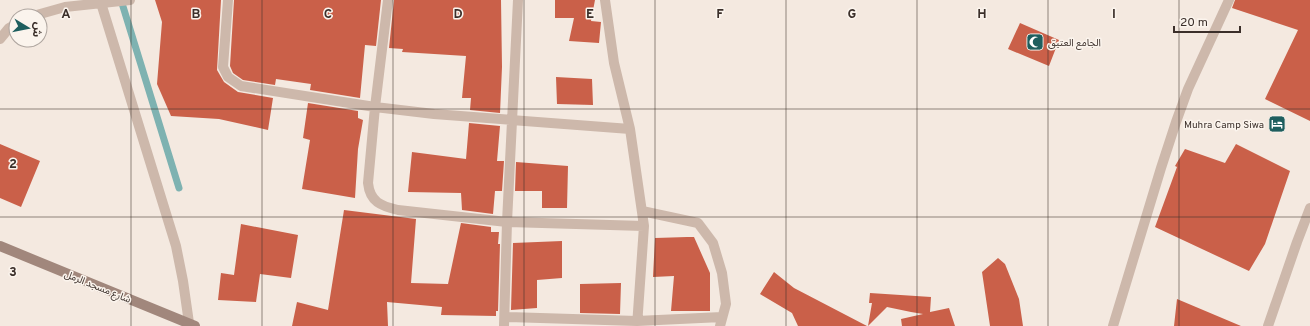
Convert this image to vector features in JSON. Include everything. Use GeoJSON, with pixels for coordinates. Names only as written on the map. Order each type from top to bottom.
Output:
{"type":"FeatureCollection","features":[{"type":"Feature","properties":{"kind":"street"},"geometry":{"type":"LineString","coordinates":[[48,12],[65,7],[130,0]]}},
{"type":"Feature","properties":{"kind":"street"},"geometry":{"type":"LineString","coordinates":[[228,0],[223,66],[225,72],[234,82],[242,86],[375,107],[630,129]]}},
{"type":"Feature","properties":{"kind":"street"},"geometry":{"type":"LineString","coordinates":[[388,0],[375,107],[368,183],[368,190],[371,197],[384,207],[398,210],[508,222],[644,226]]}},
{"type":"Feature","properties":{"kind":"street"},"geometry":{"type":"LineString","coordinates":[[518,0],[505,321],[637,324],[721,321],[726,304],[722,273],[713,243],[698,223],[642,211]]}},
{"type":"Feature","properties":{"kind":"street"},"geometry":{"type":"LineString","coordinates":[[605,0],[614,63],[630,129],[644,226],[637,324]]}},
{"type":"Feature","properties":{"kind":"street"},"geometry":{"type":"LineString","coordinates":[[1113,326],[1160,168],[1176,122],[1188,89],[1229,0]]}},
{"type":"Feature","properties":{"kind":"street"},"geometry":{"type":"LineString","coordinates":[[101,3],[176,246],[192,325]]}},
{"type":"Feature","properties":{"kind":"street"},"geometry":{"type":"LineString","coordinates":[[0,39],[8,29]]}},
{"type":"Feature","properties":{"kind":"street"},"geometry":{"type":"LineString","coordinates":[[1268,326],[1296,242],[1310,208]]}},
{"type":"Feature","properties":{"kind":"street","name":"شارع مسجد الرمل"},"geometry":{"type":"LineString","coordinates":[[0,246],[192,325]]}},
{"type":"Feature","properties":{"kind":"building"},"geometry":{"type":"Polygon","coordinates":[[[155,0],[221,0],[217,70],[224,82],[238,92],[273,98],[268,130],[219,119],[171,116],[157,84],[162,22],[155,0]]]}},
{"type":"Feature","properties":{"kind":"building"},"geometry":{"type":"Polygon","coordinates":[[[234,0],[381,0],[376,46],[365,45],[360,98],[310,90],[311,84],[276,79],[275,85],[243,80],[233,73],[230,66],[234,0]]]}},
{"type":"Feature","properties":{"kind":"building"},"geometry":{"type":"Polygon","coordinates":[[[394,0],[501,0],[502,67],[500,113],[470,110],[471,98],[462,98],[466,56],[402,52],[403,49],[389,48],[394,0]]]}},
{"type":"Feature","properties":{"kind":"building"},"geometry":{"type":"Polygon","coordinates":[[[555,0],[595,0],[591,21],[601,22],[599,43],[569,41],[574,18],[555,18],[555,0]]]}},
{"type":"Feature","properties":{"kind":"building"},"geometry":{"type":"Polygon","coordinates":[[[1235,0],[1310,0],[1310,121],[1265,99],[1298,30],[1232,8],[1235,0]]]}},
{"type":"Feature","properties":{"kind":"building","name":"الجامع العتيق"},"geometry":{"type":"Polygon","coordinates":[[[1020,23],[1059,40],[1049,66],[1008,49],[1020,23]]]}},
{"type":"Feature","properties":{"kind":"building"},"geometry":{"type":"Polygon","coordinates":[[[556,77],[592,79],[593,105],[557,104],[556,77]]]}},
{"type":"Feature","properties":{"kind":"building"},"geometry":{"type":"Polygon","coordinates":[[[308,103],[358,111],[358,118],[363,120],[358,149],[355,198],[302,189],[310,140],[303,138],[308,103]]]}},
{"type":"Feature","properties":{"kind":"building"},"geometry":{"type":"Polygon","coordinates":[[[469,123],[500,126],[497,161],[504,161],[502,191],[495,191],[493,214],[462,210],[461,193],[408,192],[412,152],[466,159],[469,123]]]}},
{"type":"Feature","properties":{"kind":"building"},"geometry":{"type":"Polygon","coordinates":[[[0,144],[40,161],[21,207],[0,198],[0,144]]]}},
{"type":"Feature","properties":{"kind":"building"},"geometry":{"type":"Polygon","coordinates":[[[1236,144],[1290,171],[1265,244],[1249,271],[1155,227],[1177,167],[1175,166],[1185,149],[1225,163],[1236,144]]]}},
{"type":"Feature","properties":{"kind":"building"},"geometry":{"type":"Polygon","coordinates":[[[516,162],[568,166],[567,208],[542,208],[542,191],[515,191],[516,162]]]}},
{"type":"Feature","properties":{"kind":"building"},"geometry":{"type":"Polygon","coordinates":[[[344,210],[416,219],[411,283],[448,284],[461,223],[491,227],[491,232],[499,232],[498,311],[496,311],[496,316],[441,315],[442,307],[387,302],[388,326],[292,326],[297,302],[328,310],[344,210]]]}},
{"type":"Feature","properties":{"kind":"building"},"geometry":{"type":"Polygon","coordinates":[[[241,224],[298,235],[291,278],[260,274],[256,302],[218,300],[221,273],[234,275],[241,224]]]}},
{"type":"Feature","properties":{"kind":"building"},"geometry":{"type":"Polygon","coordinates":[[[694,237],[710,273],[710,311],[671,311],[674,276],[653,277],[655,238],[694,237]]]}},
{"type":"Feature","properties":{"kind":"building"},"geometry":{"type":"Polygon","coordinates":[[[562,241],[562,278],[537,280],[537,308],[511,310],[513,243],[562,241]]]}},
{"type":"Feature","properties":{"kind":"building"},"geometry":{"type":"Polygon","coordinates":[[[998,258],[1005,264],[1019,299],[1023,326],[990,326],[982,272],[998,258]]]}},
{"type":"Feature","properties":{"kind":"building"},"geometry":{"type":"Polygon","coordinates":[[[774,272],[794,288],[867,326],[798,326],[792,313],[760,294],[774,272]]]}},
{"type":"Feature","properties":{"kind":"building"},"geometry":{"type":"Polygon","coordinates":[[[621,283],[620,314],[580,313],[580,284],[621,283]]]}},
{"type":"Feature","properties":{"kind":"building"},"geometry":{"type":"Polygon","coordinates":[[[870,293],[931,297],[930,312],[949,308],[955,326],[902,326],[901,319],[923,314],[887,307],[868,326],[872,303],[869,303],[870,293]]]}},
{"type":"Feature","properties":{"kind":"building"},"geometry":{"type":"Polygon","coordinates":[[[1177,299],[1241,326],[1174,326],[1177,299]]]}},
{"type":"Feature","properties":{"kind":"waterway"},"geometry":{"type":"LineString","coordinates":[[121,0],[179,188]]}},
{"type":"Feature","properties":{"kind":"place","name":"الجامع العتيق"},"geometry":{"type":"Point","coordinates":[1035,42]}},
{"type":"Feature","properties":{"kind":"place","name":"Muhra Camp Siwa"},"geometry":{"type":"Point","coordinates":[1277,124]}}]}
